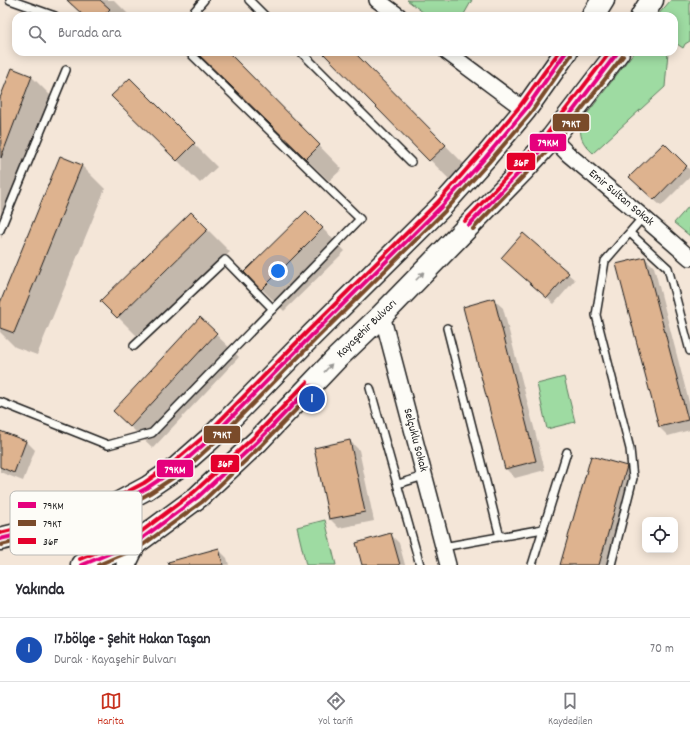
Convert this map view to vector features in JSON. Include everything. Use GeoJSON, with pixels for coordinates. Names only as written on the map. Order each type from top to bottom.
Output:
{"type":"FeatureCollection","features":[{"type":"Feature","properties":{"kind":"main road"},"geometry":{"type":"LineString","coordinates":[[594,12],[602,0]]}},
{"type":"Feature","properties":{"kind":"main road"},"geometry":{"type":"LineString","coordinates":[[644,12],[652,0]]}},
{"type":"Feature","properties":{"kind":"main road"},"geometry":{"type":"LineString","coordinates":[[141,491],[178,467],[211,438],[441,207],[525,110],[566,56]]}},
{"type":"Feature","properties":{"kind":"main road"},"geometry":{"type":"LineString","coordinates":[[593,86],[603,62],[603,56]]}},
{"type":"Feature","properties":{"kind":"main road","name":"Kayaşehir Bulvarı"},"geometry":{"type":"LineString","coordinates":[[142,538],[204,492],[258,441],[337,358],[382,315],[552,138],[615,56]]}},
{"type":"Feature","properties":{"kind":"main road"},"geometry":{"type":"LineString","coordinates":[[441,207],[437,220],[440,229],[450,232],[464,231]]}},
{"type":"Feature","properties":{"kind":"main road"},"geometry":{"type":"LineString","coordinates":[[0,539],[10,537]]}},
{"type":"Feature","properties":{"kind":"main road","name":"Kayaşehir Bulvarı"},"geometry":{"type":"LineString","coordinates":[[82,565],[106,555]]}},
{"type":"Feature","properties":{"kind":"street"},"geometry":{"type":"LineString","coordinates":[[377,0],[394,12]]}},
{"type":"Feature","properties":{"kind":"street"},"geometry":{"type":"LineString","coordinates":[[452,56],[525,110]]}},
{"type":"Feature","properties":{"kind":"street","name":"Emir Sultan Sokak"},"geometry":{"type":"LineString","coordinates":[[552,138],[568,154],[644,217],[690,258]]}},
{"type":"Feature","properties":{"kind":"street","name":"Selçuklu Sokak"},"geometry":{"type":"LineString","coordinates":[[382,315],[448,565]]}},
{"type":"Feature","properties":{"kind":"street"},"geometry":{"type":"LineString","coordinates":[[126,565],[131,555]]}},
{"type":"Feature","properties":{"kind":"lane"},"geometry":{"type":"LineString","coordinates":[[10,0],[44,12]]}},
{"type":"Feature","properties":{"kind":"lane"},"geometry":{"type":"LineString","coordinates":[[194,12],[204,0]]}},
{"type":"Feature","properties":{"kind":"lane"},"geometry":{"type":"LineString","coordinates":[[249,0],[261,12]]}},
{"type":"Feature","properties":{"kind":"lane"},"geometry":{"type":"LineString","coordinates":[[0,402],[108,445],[152,433],[360,219],[193,56]]}},
{"type":"Feature","properties":{"kind":"lane"},"geometry":{"type":"LineString","coordinates":[[305,56],[411,162]]}},
{"type":"Feature","properties":{"kind":"lane"},"geometry":{"type":"LineString","coordinates":[[0,230],[66,70]]}},
{"type":"Feature","properties":{"kind":"lane"},"geometry":{"type":"LineString","coordinates":[[611,565],[633,478],[630,450],[596,315],[605,260],[644,217]]}},
{"type":"Feature","properties":{"kind":"lane"},"geometry":{"type":"LineString","coordinates":[[630,233],[668,268],[690,351]]}},
{"type":"Feature","properties":{"kind":"lane"},"geometry":{"type":"LineString","coordinates":[[134,346],[225,260],[273,309]]}},
{"type":"Feature","properties":{"kind":"lane"},"geometry":{"type":"LineString","coordinates":[[447,328],[500,537]]}},
{"type":"Feature","properties":{"kind":"lane"},"geometry":{"type":"LineString","coordinates":[[370,388],[420,565]]}},
{"type":"Feature","properties":{"kind":"lane"},"geometry":{"type":"LineString","coordinates":[[532,565],[567,452]]}},
{"type":"Feature","properties":{"kind":"lane"},"geometry":{"type":"LineString","coordinates":[[398,484],[424,476]]}},
{"type":"Feature","properties":{"kind":"lane"},"geometry":{"type":"LineString","coordinates":[[443,547],[543,529]]}},
{"type":"Feature","properties":{"kind":"green space"},"geometry":{"type":"Polygon","coordinates":[[[407,0],[472,0],[465,12],[423,12],[407,0]]]}},
{"type":"Feature","properties":{"kind":"green space"},"geometry":{"type":"Polygon","coordinates":[[[671,0],[690,0],[690,41],[685,44],[683,48],[678,45],[678,12],[660,12],[671,0]]]}},
{"type":"Feature","properties":{"kind":"green space"},"geometry":{"type":"Polygon","coordinates":[[[631,56],[668,56],[665,87],[593,153],[582,139],[580,132],[581,122],[631,56]]]}},
{"type":"Feature","properties":{"kind":"green space"},"geometry":{"type":"Polygon","coordinates":[[[690,205],[690,236],[674,223],[690,205]]]}},
{"type":"Feature","properties":{"kind":"green space"},"geometry":{"type":"Polygon","coordinates":[[[564,377],[575,422],[547,429],[537,384],[564,377]]]}},
{"type":"Feature","properties":{"kind":"green space"},"geometry":{"type":"Polygon","coordinates":[[[325,520],[336,565],[306,565],[297,527],[325,520]]]}},
{"type":"Feature","properties":{"kind":"building"},"geometry":{"type":"Polygon","coordinates":[[[67,0],[100,0],[110,9],[107,12],[80,12],[67,0]]]}},
{"type":"Feature","properties":{"kind":"building"},"geometry":{"type":"Polygon","coordinates":[[[200,56],[232,56],[320,145],[306,159],[200,56]]]}},
{"type":"Feature","properties":{"kind":"building"},"geometry":{"type":"Polygon","coordinates":[[[326,56],[358,56],[446,145],[429,161],[326,56]]]}},
{"type":"Feature","properties":{"kind":"building"},"geometry":{"type":"Polygon","coordinates":[[[12,68],[32,76],[1,158],[0,98],[12,68]]]}},
{"type":"Feature","properties":{"kind":"building"},"geometry":{"type":"Polygon","coordinates":[[[130,78],[195,143],[177,161],[111,96],[130,78]]]}},
{"type":"Feature","properties":{"kind":"building"},"geometry":{"type":"Polygon","coordinates":[[[664,143],[687,166],[654,200],[629,177],[664,143]]]}},
{"type":"Feature","properties":{"kind":"building"},"geometry":{"type":"Polygon","coordinates":[[[60,156],[82,165],[14,333],[0,328],[0,303],[60,156]]]}},
{"type":"Feature","properties":{"kind":"building"},"geometry":{"type":"Polygon","coordinates":[[[306,211],[323,228],[261,290],[244,272],[306,211]]]}},
{"type":"Feature","properties":{"kind":"building"},"geometry":{"type":"Polygon","coordinates":[[[191,212],[208,229],[117,318],[100,301],[191,212]]]}},
{"type":"Feature","properties":{"kind":"building"},"geometry":{"type":"Polygon","coordinates":[[[523,233],[569,273],[547,298],[501,258],[523,233]]]}},
{"type":"Feature","properties":{"kind":"building"},"geometry":{"type":"Polygon","coordinates":[[[645,257],[688,420],[659,427],[616,264],[645,257]]]}},
{"type":"Feature","properties":{"kind":"building"},"geometry":{"type":"Polygon","coordinates":[[[494,298],[536,461],[505,469],[463,307],[494,298]]]}},
{"type":"Feature","properties":{"kind":"building"},"geometry":{"type":"Polygon","coordinates":[[[200,317],[217,333],[130,427],[113,411],[200,317]]]}},
{"type":"Feature","properties":{"kind":"building"},"geometry":{"type":"Polygon","coordinates":[[[0,431],[26,441],[14,473],[0,467],[0,431]]]}},
{"type":"Feature","properties":{"kind":"building"},"geometry":{"type":"Polygon","coordinates":[[[350,440],[365,512],[329,519],[314,448],[350,440]]]}},
{"type":"Feature","properties":{"kind":"building"},"geometry":{"type":"Polygon","coordinates":[[[591,456],[627,466],[599,565],[560,565],[591,456]]]}},
{"type":"Feature","properties":{"kind":"building"},"geometry":{"type":"Polygon","coordinates":[[[391,533],[400,565],[362,565],[356,543],[391,533]]]}},
{"type":"Feature","properties":{"kind":"building"},"geometry":{"type":"Polygon","coordinates":[[[219,548],[223,565],[169,565],[168,562],[219,548]]]}},
{"type":"Feature","properties":{"kind":"transit line","name":"36F"},"geometry":{"type":"LineString","coordinates":[[129,491],[144,483],[174,462],[207,434],[437,203],[520,106],[556,56]]}},
{"type":"Feature","properties":{"kind":"transit line","name":"79KM"},"geometry":{"type":"LineString","coordinates":[[141,491],[178,467],[211,438],[441,207],[525,110],[563,56]]}},
{"type":"Feature","properties":{"kind":"transit line","name":"79KT"},"geometry":{"type":"LineString","coordinates":[[142,497],[182,472],[215,442],[445,211],[530,114],[570,56]]}},
{"type":"Feature","properties":{"kind":"transit line","name":"36F"},"geometry":{"type":"LineString","coordinates":[[465,221],[547,134],[607,56]]}},
{"type":"Feature","properties":{"kind":"transit line","name":"79KM"},"geometry":{"type":"LineString","coordinates":[[469,225],[552,138],[615,56]]}},
{"type":"Feature","properties":{"kind":"transit line","name":"79KT"},"geometry":{"type":"LineString","coordinates":[[473,229],[556,142],[623,56]]}},
{"type":"Feature","properties":{"kind":"transit line","name":"36F"},"geometry":{"type":"LineString","coordinates":[[142,531],[194,492],[254,437],[307,382]]}},
{"type":"Feature","properties":{"kind":"transit line","name":"79KM"},"geometry":{"type":"LineString","coordinates":[[142,538],[198,497],[258,441],[311,386]]}},
{"type":"Feature","properties":{"kind":"transit line","name":"79KT"},"geometry":{"type":"LineString","coordinates":[[142,546],[202,502],[262,445],[315,390]]}},
{"type":"Feature","properties":{"kind":"transit line","name":"36F"},"geometry":{"type":"LineString","coordinates":[[0,533],[10,530]]}},
{"type":"Feature","properties":{"kind":"transit line","name":"79KM"},"geometry":{"type":"LineString","coordinates":[[0,539],[10,537]]}},
{"type":"Feature","properties":{"kind":"transit line","name":"79KT"},"geometry":{"type":"LineString","coordinates":[[1,545],[10,543]]}},
{"type":"Feature","properties":{"kind":"transit line","name":"36F"},"geometry":{"type":"LineString","coordinates":[[80,559],[90,555]]}},
{"type":"Feature","properties":{"kind":"transit line","name":"79KM"},"geometry":{"type":"LineString","coordinates":[[82,565],[106,555]]}},
{"type":"Feature","properties":{"kind":"transit line","name":"79KT"},"geometry":{"type":"LineString","coordinates":[[98,565],[121,555]]}},
{"type":"Feature","properties":{"kind":"place","name":"17.bölge - Şehit Hakan Taşan"},"geometry":{"type":"Point","coordinates":[312,399]}}]}
